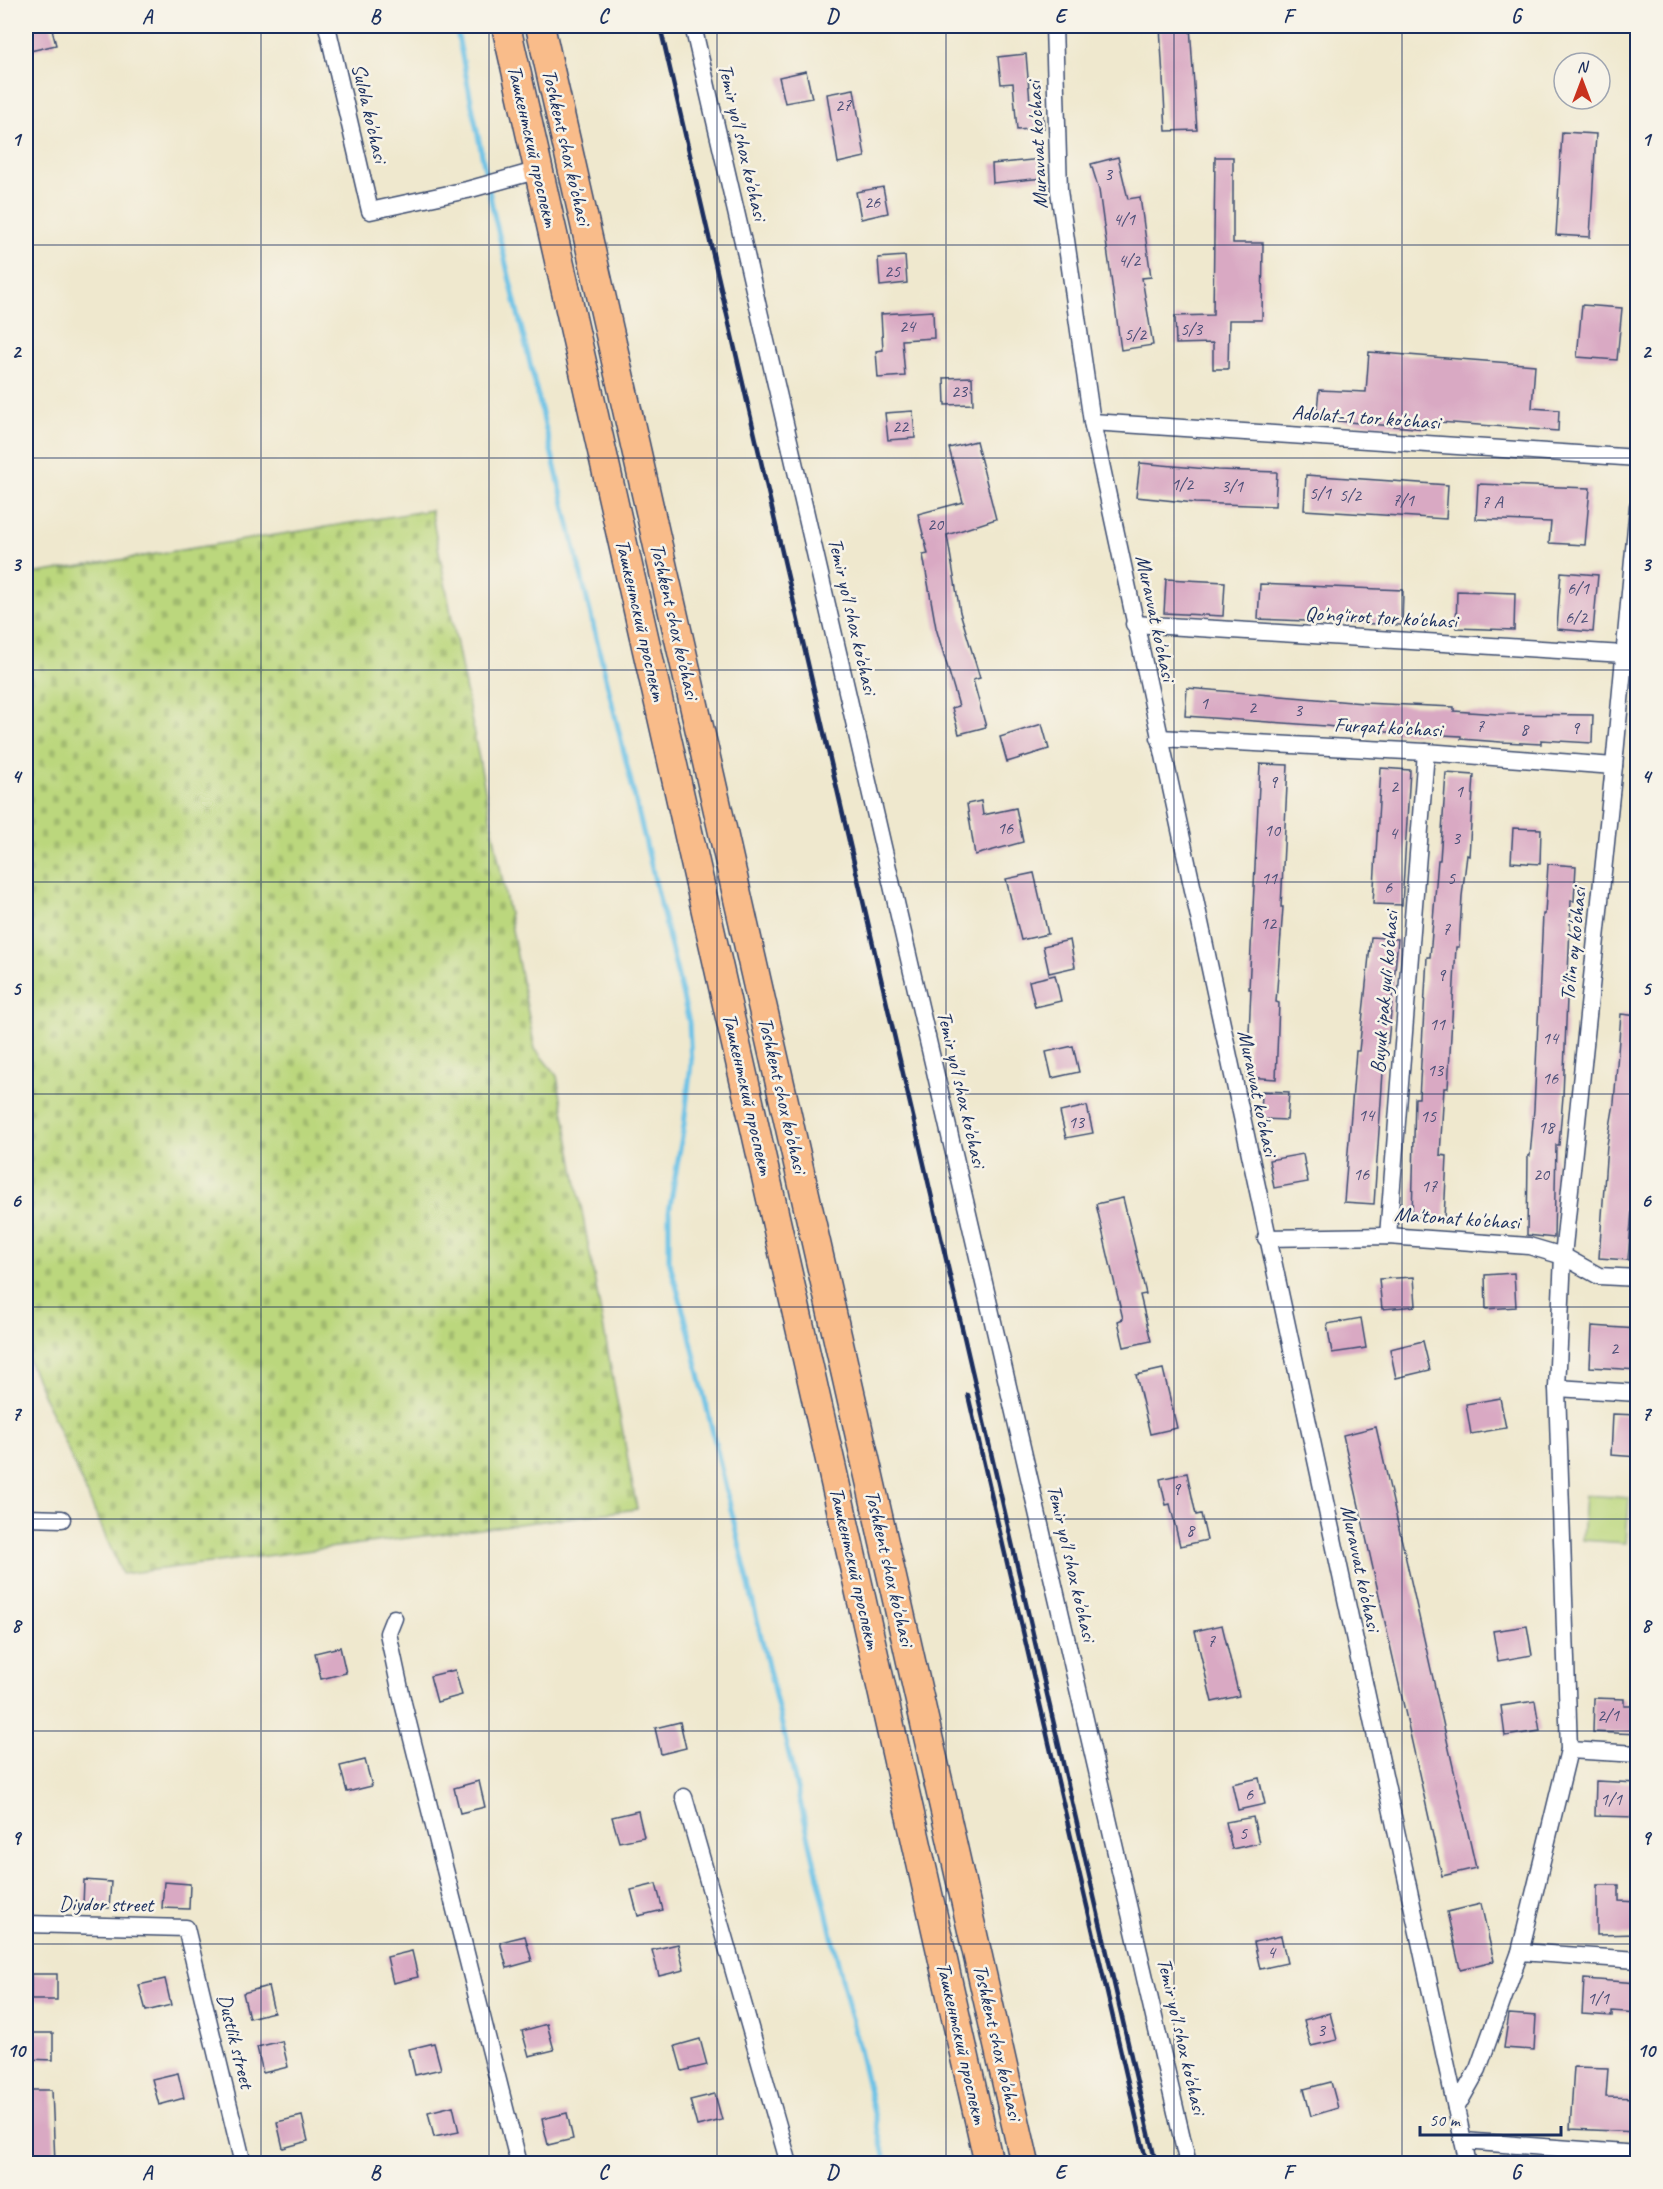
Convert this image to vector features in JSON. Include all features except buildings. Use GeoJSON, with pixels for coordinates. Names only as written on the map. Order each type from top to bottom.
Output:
{"type":"FeatureCollection","features":[{"type":"Feature","properties":{"kind":"highway","name":"Ташкентский проспект"},"geometry":{"type":"LineString","coordinates":[[506,26],[989,2163]]}},
{"type":"Feature","properties":{"kind":"highway","name":"Toshkent shox ko'chasi"},"geometry":{"type":"LineString","coordinates":[[540,26],[1025,2163]]}},
{"type":"Feature","properties":{"kind":"street","name":"Sulola ko'chasi"},"geometry":{"type":"LineString","coordinates":[[327,26],[370,212],[467,190],[539,170]]}},
{"type":"Feature","properties":{"kind":"street","name":"Temir yo'l shox ko'chasi"},"geometry":{"type":"LineString","coordinates":[[693,26],[1188,2163]]}},
{"type":"Feature","properties":{"kind":"street","name":"Muravvat ko'chasi"},"geometry":{"type":"LineString","coordinates":[[1054,26],[1059,191],[1092,422],[1266,1238],[1468,2163]]}},
{"type":"Feature","properties":{"kind":"street","name":"Adolat-1 tor ko'chasi"},"geometry":{"type":"LineString","coordinates":[[1092,422],[1638,458]]}},
{"type":"Feature","properties":{"kind":"street","name":"To'lin oy ko'chasi"},"geometry":{"type":"LineString","coordinates":[[1456,2108],[1478,2069],[1520,1952],[1569,1750],[1557,1388],[1563,1256],[1614,766],[1638,506]]}},
{"type":"Feature","properties":{"kind":"street","name":"Qo'ng'irot tor ko'chasi"},"geometry":{"type":"LineString","coordinates":[[1134,624],[1624,654]]}},
{"type":"Feature","properties":{"kind":"street","name":"Furqat ko'chasi"},"geometry":{"type":"LineString","coordinates":[[1159,738],[1426,752],[1614,766]]}},
{"type":"Feature","properties":{"kind":"street","name":"Buyuk ipak yuli ko'chasi"},"geometry":{"type":"LineString","coordinates":[[1388,1236],[1426,752]]}},
{"type":"Feature","properties":{"kind":"street","name":"Ma'tonat ko'chasi"},"geometry":{"type":"LineString","coordinates":[[1266,1238],[1388,1236],[1529,1246],[1563,1256],[1599,1275],[1638,1278]]}},
{"type":"Feature","properties":{"kind":"street"},"geometry":{"type":"LineString","coordinates":[[1557,1388],[1638,1393]]}},
{"type":"Feature","properties":{"kind":"street"},"geometry":{"type":"LineString","coordinates":[[26,1518],[62,1519]]}},
{"type":"Feature","properties":{"kind":"street"},"geometry":{"type":"LineString","coordinates":[[394,1618],[388,1633],[403,1702],[519,2163]]}},
{"type":"Feature","properties":{"kind":"street"},"geometry":{"type":"LineString","coordinates":[[1569,1750],[1638,1754]]}},
{"type":"Feature","properties":{"kind":"street"},"geometry":{"type":"LineString","coordinates":[[684,1797],[789,2163]]}},
{"type":"Feature","properties":{"kind":"street","name":"Diydor street"},"geometry":{"type":"LineString","coordinates":[[26,1924],[186,1928]]}},
{"type":"Feature","properties":{"kind":"street","name":"Dustlik street"},"geometry":{"type":"LineString","coordinates":[[186,1928],[243,2163]]}},
{"type":"Feature","properties":{"kind":"street"},"geometry":{"type":"LineString","coordinates":[[1520,1952],[1638,1960]]}},
{"type":"Feature","properties":{"kind":"street"},"geometry":{"type":"LineString","coordinates":[[1463,2141],[1638,2154]]}},
{"type":"Feature","properties":{"kind":"green space"},"geometry":{"type":"Polygon","coordinates":[[[431,510],[535,1049],[557,1076],[637,1509],[122,1574],[26,1355],[26,575],[431,510]]]}},
{"type":"Feature","properties":{"kind":"green space"},"geometry":{"type":"Polygon","coordinates":[[[1585,1495],[1629,1498],[1626,1543],[1582,1540],[1585,1495]]]}},
{"type":"Feature","properties":{"kind":"waterway"},"geometry":{"type":"LineString","coordinates":[[456,26],[493,210],[689,1022],[691,1064],[684,1125],[669,1212],[669,1260],[688,1328],[886,2164]]}},
{"type":"Feature","properties":{"kind":"railway"},"geometry":{"type":"LineString","coordinates":[[660,26],[1156,2164]]}},
{"type":"Feature","properties":{"kind":"railway"},"geometry":{"type":"LineString","coordinates":[[968,1395],[1147,2164]]}}]}
